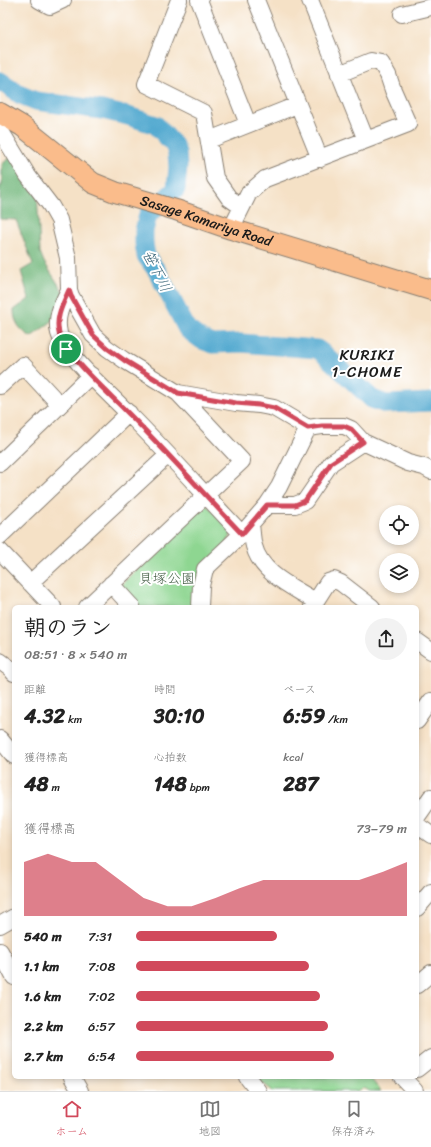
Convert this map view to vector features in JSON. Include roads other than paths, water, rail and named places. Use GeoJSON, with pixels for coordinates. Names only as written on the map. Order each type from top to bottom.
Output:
{"type":"FeatureCollection","features":[{"type":"Feature","properties":{"kind":"main road","name":"Sasage Kamariya Road"},"geometry":{"type":"LineString","coordinates":[[0,113],[22,126],[93,183],[115,192],[176,210],[231,229],[431,290]]}},
{"type":"Feature","properties":{"kind":"street"},"geometry":{"type":"LineString","coordinates":[[39,0],[50,6],[63,0]]}},
{"type":"Feature","properties":{"kind":"street"},"geometry":{"type":"LineString","coordinates":[[179,0],[146,84],[204,113],[215,178],[229,198],[242,207]]}},
{"type":"Feature","properties":{"kind":"street"},"geometry":{"type":"LineString","coordinates":[[199,0],[248,124]]}},
{"type":"Feature","properties":{"kind":"street"},"geometry":{"type":"LineString","coordinates":[[256,0],[320,159]]}},
{"type":"Feature","properties":{"kind":"street"},"geometry":{"type":"LineString","coordinates":[[310,0],[366,140]]}},
{"type":"Feature","properties":{"kind":"street"},"geometry":{"type":"LineString","coordinates":[[402,14],[431,7]]}},
{"type":"Feature","properties":{"kind":"street"},"geometry":{"type":"LineString","coordinates":[[231,229],[249,193],[265,179],[408,124],[388,75],[380,63],[371,61],[339,74]]}},
{"type":"Feature","properties":{"kind":"street"},"geometry":{"type":"LineString","coordinates":[[209,140],[297,105]]}},
{"type":"Feature","properties":{"kind":"street"},"geometry":{"type":"LineString","coordinates":[[0,130],[28,176],[51,206],[59,220],[68,258],[69,290],[74,302],[93,335],[107,348],[124,360],[178,393],[242,460],[88,605]]}},
{"type":"Feature","properties":{"kind":"street"},"geometry":{"type":"LineString","coordinates":[[69,290],[58,314],[59,333],[66,349],[129,413],[205,495],[247,529],[261,561],[274,576],[314,604],[328,582],[334,580],[341,583],[369,605]]}},
{"type":"Feature","properties":{"kind":"street"},"geometry":{"type":"LineString","coordinates":[[0,386],[23,365],[60,405]]}},
{"type":"Feature","properties":{"kind":"street"},"geometry":{"type":"LineString","coordinates":[[0,462],[91,375]]}},
{"type":"Feature","properties":{"kind":"street"},"geometry":{"type":"LineString","coordinates":[[178,393],[274,408],[308,428],[322,426],[344,426],[351,429],[363,442],[408,463],[424,467],[431,471]]}},
{"type":"Feature","properties":{"kind":"street"},"geometry":{"type":"LineString","coordinates":[[0,536],[129,413]]}},
{"type":"Feature","properties":{"kind":"street"},"geometry":{"type":"LineString","coordinates":[[200,605],[201,586],[205,569],[247,529],[267,505],[279,487],[308,428]]}},
{"type":"Feature","properties":{"kind":"street"},"geometry":{"type":"LineString","coordinates":[[267,505],[295,505],[305,501],[331,463],[363,442]]}},
{"type":"Feature","properties":{"kind":"street"},"geometry":{"type":"LineString","coordinates":[[30,583],[168,455]]}},
{"type":"Feature","properties":{"kind":"street"},"geometry":{"type":"LineString","coordinates":[[2,560],[30,583],[51,605]]}},
{"type":"Feature","properties":{"kind":"street"},"geometry":{"type":"LineString","coordinates":[[111,584],[130,605]]}},
{"type":"Feature","properties":{"kind":"street"},"geometry":{"type":"LineString","coordinates":[[419,643],[431,652]]}},
{"type":"Feature","properties":{"kind":"street"},"geometry":{"type":"LineString","coordinates":[[0,661],[12,670]]}},
{"type":"Feature","properties":{"kind":"street"},"geometry":{"type":"LineString","coordinates":[[419,718],[431,701]]}},
{"type":"Feature","properties":{"kind":"street"},"geometry":{"type":"LineString","coordinates":[[0,739],[12,754]]}},
{"type":"Feature","properties":{"kind":"street"},"geometry":{"type":"LineString","coordinates":[[419,814],[431,797]]}},
{"type":"Feature","properties":{"kind":"street"},"geometry":{"type":"LineString","coordinates":[[419,826],[431,835]]}},
{"type":"Feature","properties":{"kind":"street"},"geometry":{"type":"LineString","coordinates":[[419,906],[431,892]]}},
{"type":"Feature","properties":{"kind":"street"},"geometry":{"type":"LineString","coordinates":[[0,925],[12,918]]}},
{"type":"Feature","properties":{"kind":"street"},"geometry":{"type":"LineString","coordinates":[[0,951],[12,973]]}},
{"type":"Feature","properties":{"kind":"street"},"geometry":{"type":"LineString","coordinates":[[419,983],[431,973]]}},
{"type":"Feature","properties":{"kind":"street"},"geometry":{"type":"LineString","coordinates":[[419,1067],[431,1058]]}},
{"type":"Feature","properties":{"kind":"street"},"geometry":{"type":"LineString","coordinates":[[73,1079],[80,1091]]}},
{"type":"Feature","properties":{"kind":"street"},"geometry":{"type":"LineString","coordinates":[[249,1079],[258,1091]]}},
{"type":"Feature","properties":{"kind":"waterway","name":"笹下川"},"geometry":{"type":"LineString","coordinates":[[0,81],[21,95],[36,101],[102,110],[156,125],[174,145],[177,153],[178,167],[176,189],[148,215],[144,231],[144,243],[146,256],[157,271],[187,329],[202,340],[213,344],[241,343],[317,349],[372,399],[386,404],[431,402]]}},
{"type":"Feature","properties":{"kind":"district","name":"KURIKI 1-CHOME"},"geometry":{"type":"Point","coordinates":[367,364]}},
{"type":"Feature","properties":{"kind":"park label","name":"貝塚公園"},"geometry":{"type":"Point","coordinates":[167,578]}}]}
